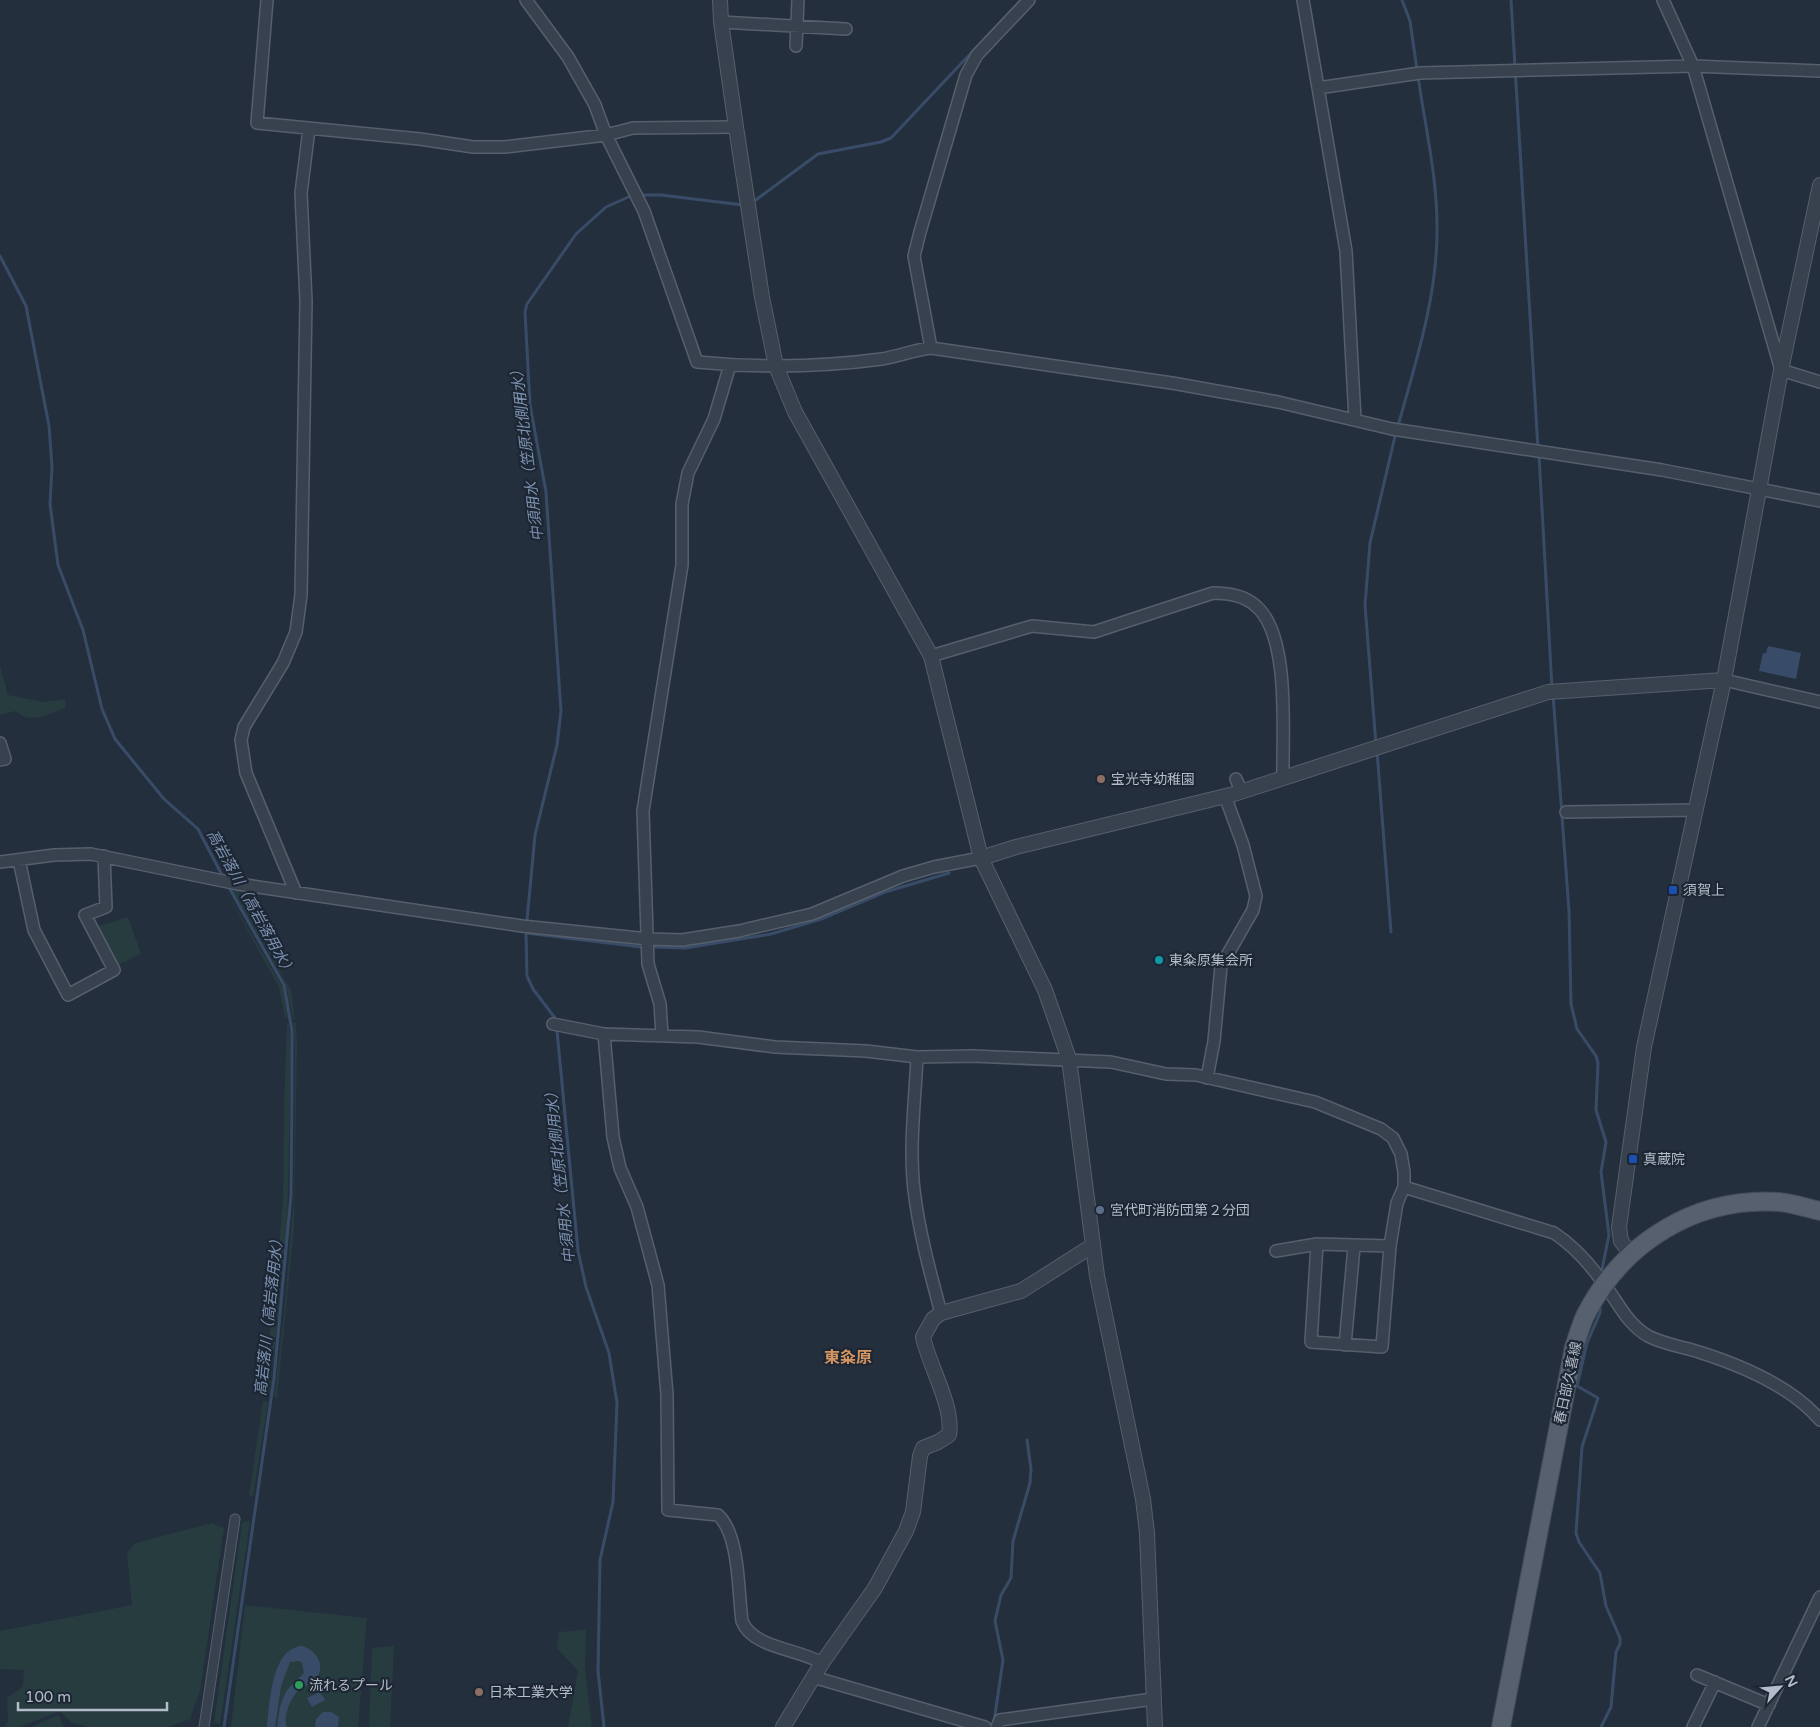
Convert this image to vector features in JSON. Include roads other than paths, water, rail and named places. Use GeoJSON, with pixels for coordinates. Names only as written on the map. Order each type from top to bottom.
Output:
{"type":"FeatureCollection","features":[{"type":"Feature","properties":{"kind":"main road","name":"春日部久喜線"},"geometry":{"type":"LineString","coordinates":[[1501,1727],[1574,1346],[1586,1316],[1604,1284],[1630,1253],[1676,1223],[1699,1213],[1727,1206],[1781,1202],[1820,1211]]}},
{"type":"Feature","properties":{"kind":"street"},"geometry":{"type":"LineString","coordinates":[[267,0],[257,123],[420,139],[473,147],[505,147],[606,135],[633,128],[736,127]]}},
{"type":"Feature","properties":{"kind":"street"},"geometry":{"type":"LineString","coordinates":[[526,0],[580,76],[595,105],[606,135],[644,211],[697,362],[776,366],[884,358],[912,350],[931,348],[1182,385],[1278,402],[1392,429],[1662,470],[1820,501]]}},
{"type":"Feature","properties":{"kind":"street"},"geometry":{"type":"LineString","coordinates":[[720,0],[721,22],[762,297],[776,366],[795,412],[931,656],[981,858],[1044,990],[1069,1059],[1092,1246],[1122,1406],[1144,1506],[1147,1533],[1155,1727]]}},
{"type":"Feature","properties":{"kind":"street"},"geometry":{"type":"LineString","coordinates":[[796,46],[798,0]]}},
{"type":"Feature","properties":{"kind":"street"},"geometry":{"type":"LineString","coordinates":[[931,348],[914,256],[920,232],[966,75],[977,55],[1029,0]]}},
{"type":"Feature","properties":{"kind":"street"},"geometry":{"type":"LineString","coordinates":[[1304,0],[1346,251],[1355,420]]}},
{"type":"Feature","properties":{"kind":"street"},"geometry":{"type":"LineString","coordinates":[[1662,0],[1693,66],[1781,370]]}},
{"type":"Feature","properties":{"kind":"street"},"geometry":{"type":"LineString","coordinates":[[721,22],[846,29]]}},
{"type":"Feature","properties":{"kind":"street"},"geometry":{"type":"LineString","coordinates":[[1318,88],[1420,73],[1693,66],[1820,70]]}},
{"type":"Feature","properties":{"kind":"street"},"geometry":{"type":"LineString","coordinates":[[296,893],[246,773],[242,740],[244,727],[283,663],[296,632],[301,595],[306,301],[301,193],[309,129]]}},
{"type":"Feature","properties":{"kind":"street"},"geometry":{"type":"LineString","coordinates":[[1630,1253],[1621,1241],[1618,1227],[1641,1066],[1724,680],[1781,370],[1820,185]]}},
{"type":"Feature","properties":{"kind":"street"},"geometry":{"type":"LineString","coordinates":[[662,1034],[657,992],[649,972],[643,811],[682,565],[682,504],[688,474],[714,419],[730,365]]}},
{"type":"Feature","properties":{"kind":"street"},"geometry":{"type":"LineString","coordinates":[[1781,370],[1820,382]]}},
{"type":"Feature","properties":{"kind":"street"},"geometry":{"type":"LineString","coordinates":[[931,656],[1032,626],[1094,632],[1213,593],[1229,593],[1256,606],[1266,619],[1280,652],[1283,778]]}},
{"type":"Feature","properties":{"kind":"street"},"geometry":{"type":"LineString","coordinates":[[0,862],[54,855],[91,854],[238,884],[522,926],[648,939],[682,940],[729,933],[812,914],[903,876],[934,867],[981,858],[1016,847],[1225,796],[1239,785],[1283,778],[1548,692],[1724,680],[1820,702]]}},
{"type":"Feature","properties":{"kind":"street"},"geometry":{"type":"LineString","coordinates":[[0,743],[5,759],[0,760]]}},
{"type":"Feature","properties":{"kind":"street"},"geometry":{"type":"LineString","coordinates":[[1207,1078],[1214,1041],[1220,966],[1253,910],[1256,896],[1244,845],[1225,796]]}},
{"type":"Feature","properties":{"kind":"street"},"geometry":{"type":"LineString","coordinates":[[1566,812],[1696,810]]}},
{"type":"Feature","properties":{"kind":"street"},"geometry":{"type":"LineString","coordinates":[[19,860],[34,930],[68,995],[114,970],[85,915],[106,906],[104,856]]}},
{"type":"Feature","properties":{"kind":"street"},"geometry":{"type":"LineString","coordinates":[[553,1024],[604,1034],[662,1034],[775,1046],[866,1051],[918,1057],[1069,1059],[1111,1062],[1166,1074],[1207,1078],[1315,1102],[1381,1129],[1393,1138],[1401,1154],[1404,1187],[1397,1203],[1390,1246],[1382,1347],[1310,1342],[1317,1244]]}},
{"type":"Feature","properties":{"kind":"street"},"geometry":{"type":"LineString","coordinates":[[604,1034],[613,1137],[620,1168],[637,1207],[658,1284],[667,1394],[668,1510],[718,1515],[722,1519],[734,1552],[742,1621],[745,1629],[757,1639],[822,1663]]}},
{"type":"Feature","properties":{"kind":"street"},"geometry":{"type":"LineString","coordinates":[[918,1057],[913,1132],[914,1190],[927,1261],[941,1313]]}},
{"type":"Feature","properties":{"kind":"street"},"geometry":{"type":"LineString","coordinates":[[1404,1187],[1554,1233],[1572,1244],[1604,1284],[1625,1316],[1636,1327],[1649,1336],[1729,1361],[1764,1378],[1808,1407],[1820,1420]]}},
{"type":"Feature","properties":{"kind":"street"},"geometry":{"type":"LineString","coordinates":[[1276,1251],[1317,1244],[1354,1247],[1390,1246]]}},
{"type":"Feature","properties":{"kind":"street"},"geometry":{"type":"LineString","coordinates":[[783,1727],[822,1663],[875,1588],[906,1531],[913,1512],[920,1456],[923,1448],[938,1442],[948,1435],[951,1424],[923,1337],[933,1319],[941,1313],[1021,1292],[1092,1246]]}},
{"type":"Feature","properties":{"kind":"street"},"geometry":{"type":"LineString","coordinates":[[1345,1344],[1354,1247]]}},
{"type":"Feature","properties":{"kind":"street"},"geometry":{"type":"LineString","coordinates":[[204,1727],[235,1519]]}},
{"type":"Feature","properties":{"kind":"street"},"geometry":{"type":"LineString","coordinates":[[1758,1727],[1816,1615],[1820,1597]]}},
{"type":"Feature","properties":{"kind":"street"},"geometry":{"type":"LineString","coordinates":[[1697,1675],[1769,1705]]}},
{"type":"Feature","properties":{"kind":"street"},"geometry":{"type":"LineString","coordinates":[[813,1677],[985,1727]]}},
{"type":"Feature","properties":{"kind":"street"},"geometry":{"type":"LineString","coordinates":[[1693,1727],[1715,1682]]}},
{"type":"Feature","properties":{"kind":"street"},"geometry":{"type":"LineString","coordinates":[[997,1727],[1000,1720],[1153,1699]]}},
{"type":"Feature","properties":{"kind":"water"},"geometry":{"type":"Polygon","coordinates":[[[1768,646],[1801,653],[1796,679],[1759,671],[1763,653],[1766,653],[1768,646]]]}},
{"type":"Feature","properties":{"kind":"water","name":"流れるプール"},"geometry":{"type":"Polygon","coordinates":[[[302,1646],[311,1650],[318,1658],[320,1663],[319,1674],[314,1681],[300,1689],[293,1697],[288,1707],[287,1727],[277,1727],[280,1707],[286,1691],[304,1673],[302,1663],[299,1661],[290,1662],[281,1686],[275,1727],[267,1727],[271,1691],[278,1666],[284,1656],[292,1649],[302,1646]]]}},
{"type":"Feature","properties":{"kind":"water"},"geometry":{"type":"Polygon","coordinates":[[[320,1692],[325,1700],[312,1707],[307,1698],[320,1692]]]}},
{"type":"Feature","properties":{"kind":"water"},"geometry":{"type":"Polygon","coordinates":[[[323,1712],[331,1712],[339,1717],[338,1727],[315,1727],[316,1719],[323,1712]]]}},
{"type":"Feature","properties":{"kind":"waterway","name":"中須用水（笠原北側用水）"},"geometry":{"type":"LineString","coordinates":[[753,202],[818,154],[881,142],[891,138],[1021,0]]}},
{"type":"Feature","properties":{"kind":"waterway"},"geometry":{"type":"LineString","coordinates":[[1402,0],[1410,21],[1417,70]]}},
{"type":"Feature","properties":{"kind":"waterway"},"geometry":{"type":"LineString","coordinates":[[1511,0],[1538,449]]}},
{"type":"Feature","properties":{"kind":"waterway"},"geometry":{"type":"LineString","coordinates":[[1398,426],[1425,328],[1434,277],[1436,252],[1435,188],[1418,76]]}},
{"type":"Feature","properties":{"kind":"waterway","name":"中須用水（笠原北側用水）"},"geometry":{"type":"LineString","coordinates":[[527,920],[535,835],[557,745],[561,711],[546,492],[530,405],[525,312],[527,304],[576,234],[606,207],[633,195]]}},
{"type":"Feature","properties":{"kind":"waterway","name":"中須用水（笠原北側用水）"},"geometry":{"type":"LineString","coordinates":[[639,195],[661,195],[743,205]]}},
{"type":"Feature","properties":{"kind":"waterway","name":"高岩落川（高岩落用水）"},"geometry":{"type":"LineString","coordinates":[[0,256],[26,306],[49,426],[52,467],[50,504],[58,565],[83,630],[102,709],[115,739],[164,799],[198,829],[223,877]]}},
{"type":"Feature","properties":{"kind":"waterway"},"geometry":{"type":"LineString","coordinates":[[1376,745],[1365,605],[1370,543],[1396,432]]}},
{"type":"Feature","properties":{"kind":"waterway"},"geometry":{"type":"LineString","coordinates":[[1539,455],[1552,688]]}},
{"type":"Feature","properties":{"kind":"waterway"},"geometry":{"type":"LineString","coordinates":[[1553,694],[1569,911],[1571,1004],[1577,1029],[1596,1056],[1598,1063],[1596,1110],[1606,1142],[1601,1172],[1609,1235],[1601,1274]]}},
{"type":"Feature","properties":{"kind":"waterway"},"geometry":{"type":"LineString","coordinates":[[1377,751],[1391,932]]}},
{"type":"Feature","properties":{"kind":"waterway"},"geometry":{"type":"LineString","coordinates":[[654,947],[685,948],[771,934],[821,919],[885,892],[949,873]]}},
{"type":"Feature","properties":{"kind":"waterway","name":"高岩落川（高岩落用水）"},"geometry":{"type":"LineString","coordinates":[[224,1727],[274,1378],[291,1195],[292,1088],[292,1031],[284,985],[227,884]]}},
{"type":"Feature","properties":{"kind":"waterway"},"geometry":{"type":"LineString","coordinates":[[555,1018],[533,989],[527,976],[526,933],[641,947]]}},
{"type":"Feature","properties":{"kind":"waterway","name":"中須用水（笠原北側用水）"},"geometry":{"type":"LineString","coordinates":[[557,1031],[578,1251],[586,1287],[609,1353],[617,1403],[613,1502],[600,1560],[598,1671],[604,1727]]}},
{"type":"Feature","properties":{"kind":"waterway"},"geometry":{"type":"LineString","coordinates":[[1600,1305],[1600,1313],[1587,1343],[1577,1386],[1598,1398],[1582,1447],[1576,1533],[1579,1542],[1600,1573],[1606,1606],[1620,1638],[1620,1644],[1616,1652],[1611,1707],[1601,1727]]}},
{"type":"Feature","properties":{"kind":"waterway"},"geometry":{"type":"LineString","coordinates":[[994,1722],[1003,1660],[995,1621],[1001,1595],[1011,1578],[1013,1541],[1030,1483],[1031,1469],[1027,1440]]}},
{"type":"Feature","properties":{"kind":"place","name":"宝光寺幼稚園"},"geometry":{"type":"Point","coordinates":[1101,779]}},
{"type":"Feature","properties":{"kind":"place","name":"須賀上"},"geometry":{"type":"Point","coordinates":[1673,890]}},
{"type":"Feature","properties":{"kind":"place","name":"東粂原集会所"},"geometry":{"type":"Point","coordinates":[1159,960]}},
{"type":"Feature","properties":{"kind":"place","name":"真蔵院"},"geometry":{"type":"Point","coordinates":[1633,1159]}},
{"type":"Feature","properties":{"kind":"place","name":"宮代町消防団第２分団"},"geometry":{"type":"Point","coordinates":[1100,1210]}},
{"type":"Feature","properties":{"kind":"place","name":"流れるプール"},"geometry":{"type":"Point","coordinates":[299,1685]}},
{"type":"Feature","properties":{"kind":"place","name":"日本工業大学"},"geometry":{"type":"Point","coordinates":[479,1692]}},
{"type":"Feature","properties":{"kind":"district","name":"東粂原"},"geometry":{"type":"Point","coordinates":[848,1358]}}]}
